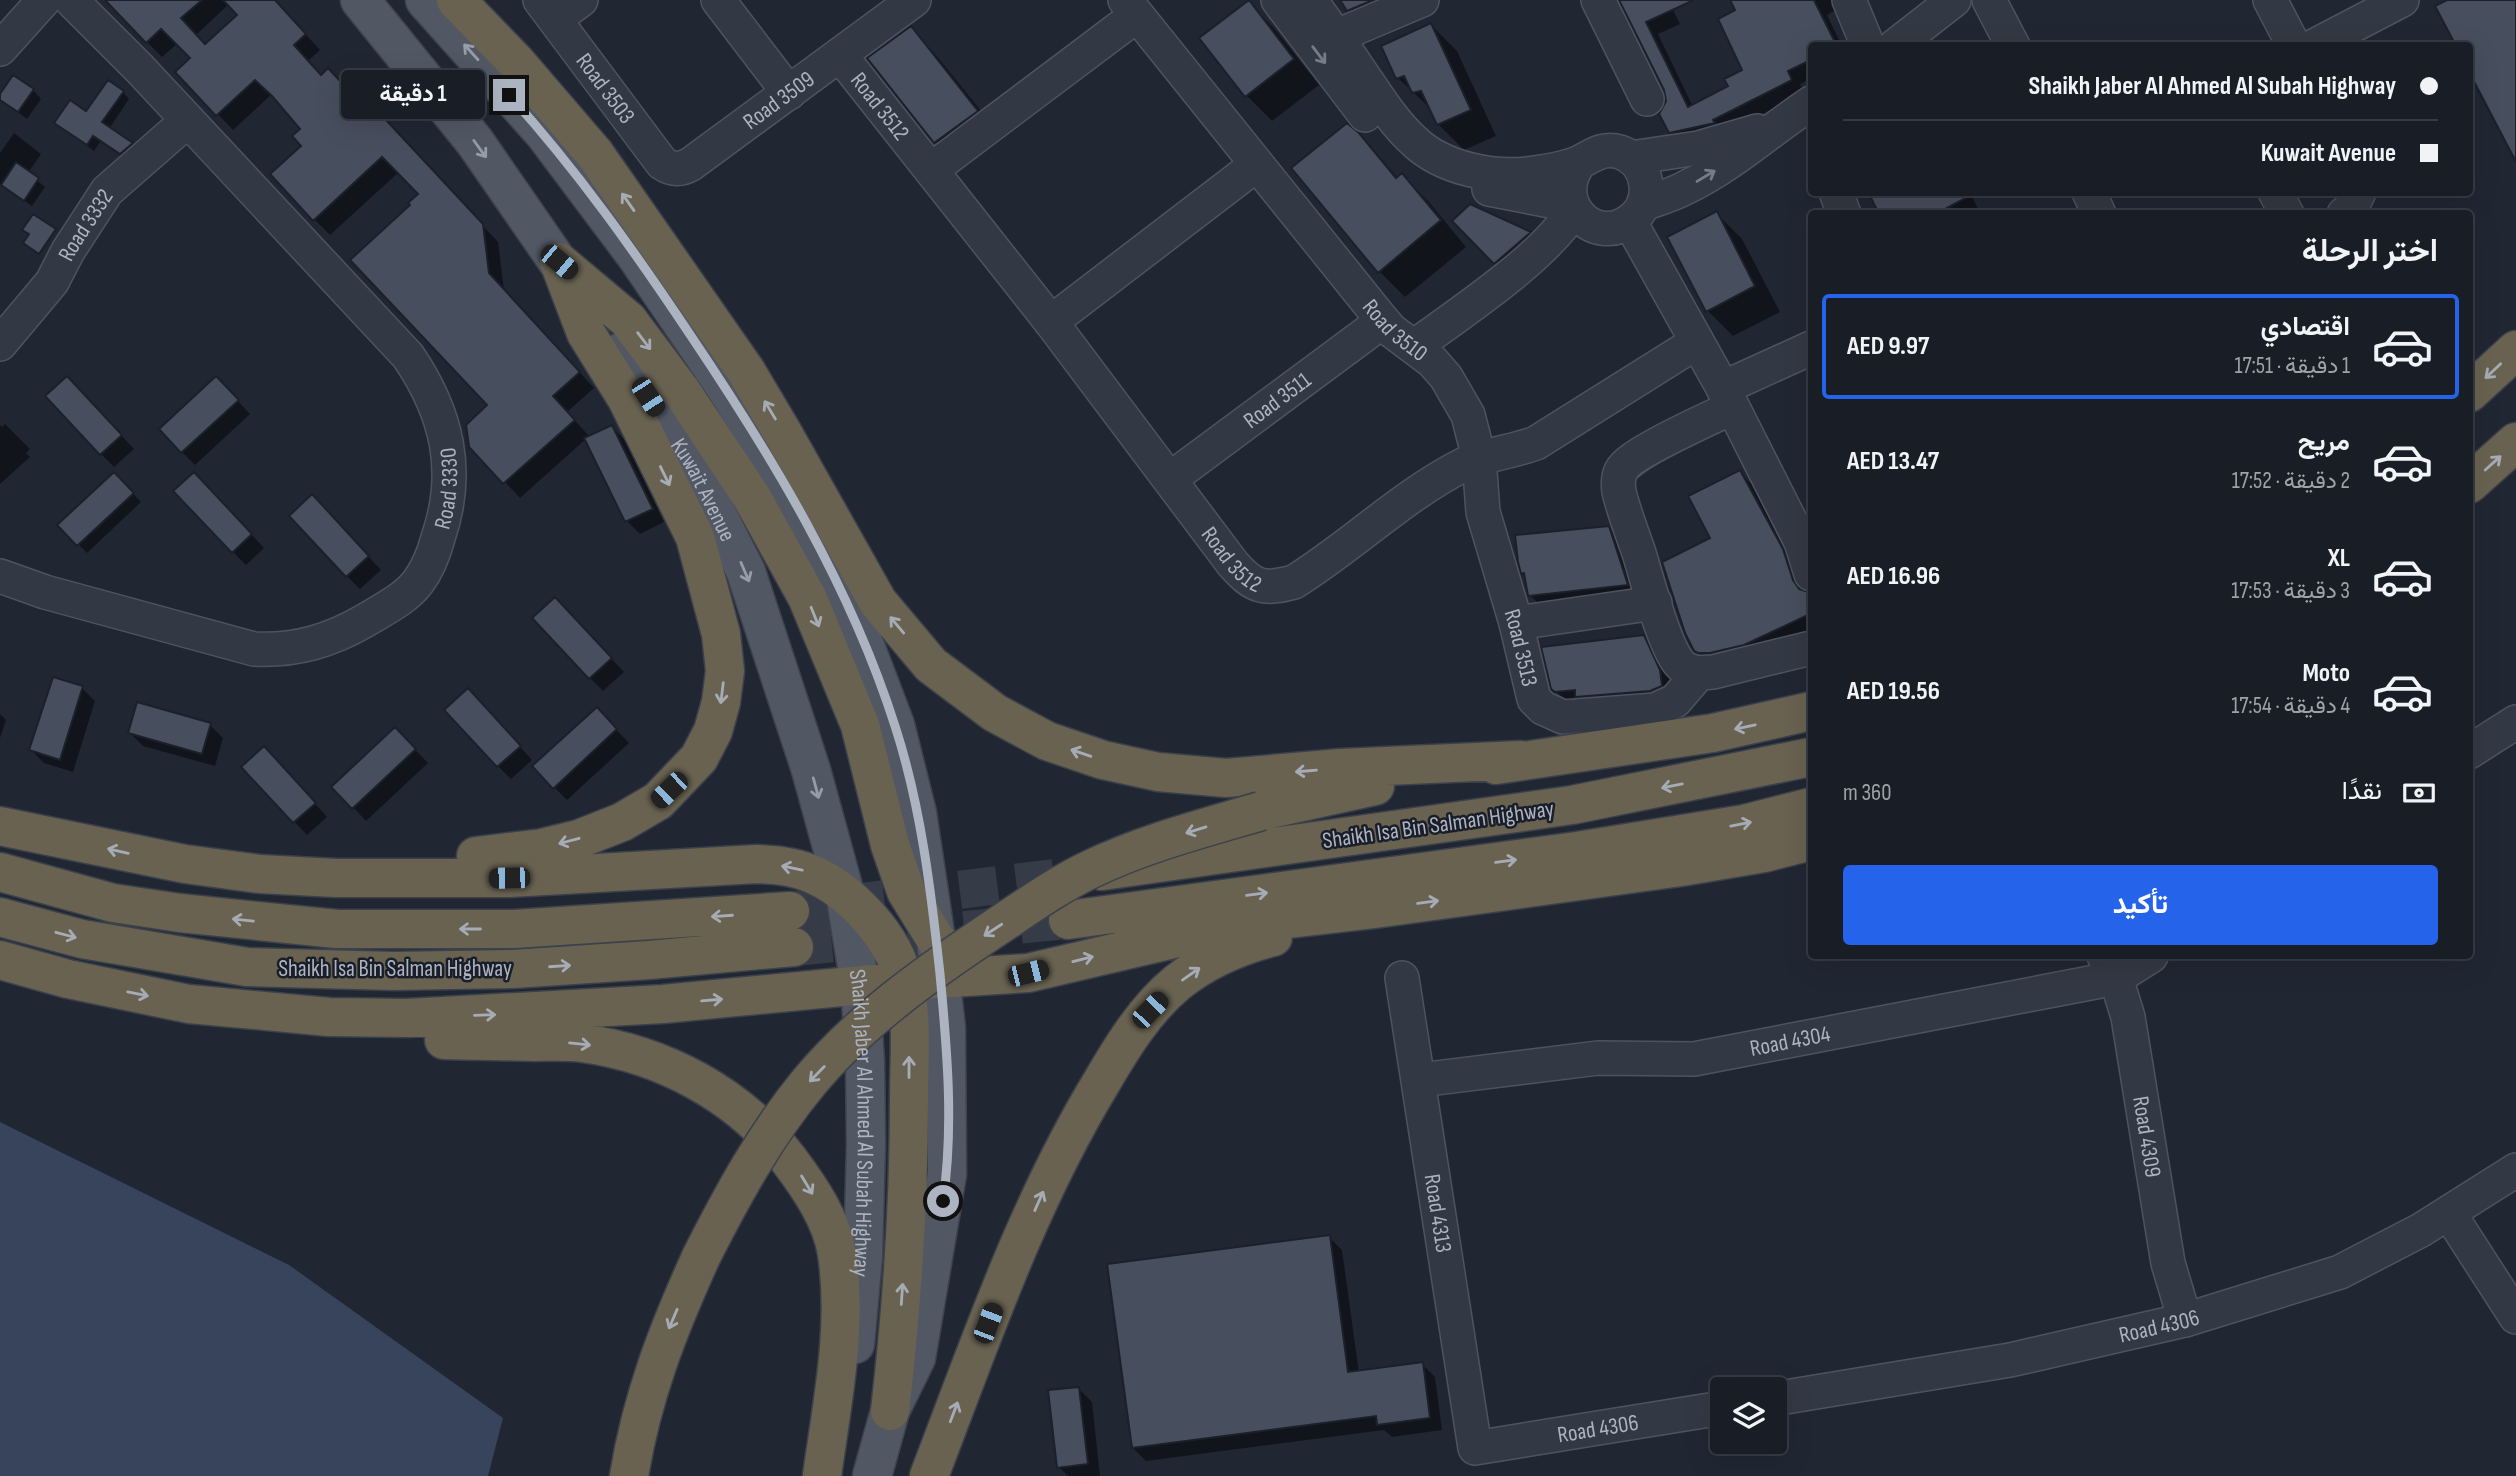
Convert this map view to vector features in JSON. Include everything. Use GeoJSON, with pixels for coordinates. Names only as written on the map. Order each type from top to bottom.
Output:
{"type":"FeatureCollection","features":[{"type":"Feature","properties":{"kind":"highway"},"geometry":{"type":"LineString","coordinates":[[456,0],[516,62],[595,154],[746,371],[878,602],[931,665],[995,713],[1047,741],[1102,760],[1158,772],[1226,778],[1341,768],[1521,760]]}},
{"type":"Feature","properties":{"kind":"highway"},"geometry":{"type":"LineString","coordinates":[[185,864],[359,863],[463,857],[542,848],[579,839],[622,822],[658,801],[699,758],[713,732],[725,671],[710,590],[695,537],[627,399],[586,333],[559,262]]}},
{"type":"Feature","properties":{"kind":"highway"},"geometry":{"type":"LineString","coordinates":[[559,262],[628,320],[682,392],[751,496],[807,597],[860,725],[897,869],[927,926]]}},
{"type":"Feature","properties":{"kind":"highway"},"geometry":{"type":"LineString","coordinates":[[2473,389],[2516,350]]}},
{"type":"Feature","properties":{"kind":"highway"},"geometry":{"type":"LineString","coordinates":[[2473,480],[2516,442]]}},
{"type":"Feature","properties":{"kind":"highway"},"geometry":{"type":"LineString","coordinates":[[629,1476],[640,1417],[670,1325],[730,1199],[767,1139],[810,1082],[857,1034],[898,997],[958,953],[1090,869],[1173,837],[1273,808],[1521,760],[1713,733],[1808,712]]}},
{"type":"Feature","properties":{"kind":"highway","name":"Shaikh Isa Bin Salman Highway"},"geometry":{"type":"LineString","coordinates":[[1062,877],[1572,805],[1808,758]]}},
{"type":"Feature","properties":{"kind":"highway","name":"Shaikh Isa Bin Salman Highway"},"geometry":{"type":"LineString","coordinates":[[1068,920],[1590,849],[1744,824],[1808,808]]}},
{"type":"Feature","properties":{"kind":"highway"},"geometry":{"type":"LineString","coordinates":[[0,826],[185,864],[260,874],[336,878],[509,878],[757,864],[787,866],[808,872],[845,894],[928,971]]}},
{"type":"Feature","properties":{"kind":"highway"},"geometry":{"type":"LineString","coordinates":[[0,960],[68,979],[189,1004],[329,1017],[457,1016],[663,1004],[860,985],[928,971],[1028,973],[1229,926],[1681,867],[1764,853],[1808,842]]}},
{"type":"Feature","properties":{"kind":"highway","name":"Shaikh Isa Bin Salman Highway"},"geometry":{"type":"LineString","coordinates":[[0,872],[113,904],[337,929],[792,929],[649,960],[513,970],[394,971],[247,967],[82,939],[0,917]]}},
{"type":"Feature","properties":{"kind":"highway"},"geometry":{"type":"LineString","coordinates":[[890,1411],[902,1284],[909,1163],[909,1031],[928,971],[927,872]]}},
{"type":"Feature","properties":{"kind":"highway"},"geometry":{"type":"LineString","coordinates":[[929,1476],[1006,1277],[1051,1175],[1124,1044],[1150,1010],[1177,983],[1211,959],[1256,942],[1375,909]]}},
{"type":"Feature","properties":{"kind":"highway"},"geometry":{"type":"LineString","coordinates":[[245,1010],[327,1027],[407,1039],[581,1043],[637,1056],[674,1070],[716,1091],[752,1119],[784,1153],[806,1182],[828,1224],[837,1253],[841,1308],[824,1476]]}},
{"type":"Feature","properties":{"kind":"main road","name":"Kuwait Avenue"},"geometry":{"type":"LineString","coordinates":[[360,0],[475,142],[559,262],[693,465],[746,572],[803,745],[845,894]]}},
{"type":"Feature","properties":{"kind":"main road"},"geometry":{"type":"LineString","coordinates":[[425,0],[544,133],[637,257],[724,385],[788,488],[854,617],[895,725],[907,767],[927,872]]}},
{"type":"Feature","properties":{"kind":"main road","name":"Shaikh Jaber Al Ahmed Al Subah Highway"},"geometry":{"type":"LineString","coordinates":[[824,1476],[848,1394],[863,1256],[865,1061],[860,985],[845,894]]}},
{"type":"Feature","properties":{"kind":"main road"},"geometry":{"type":"LineString","coordinates":[[927,926],[928,971]]}},
{"type":"Feature","properties":{"kind":"main road"},"geometry":{"type":"LineString","coordinates":[[872,1476],[890,1411]]}},
{"type":"Feature","properties":{"kind":"street"},"geometry":{"type":"LineString","coordinates":[[0,49],[44,0]]}},
{"type":"Feature","properties":{"kind":"street","name":"Road 3330"},"geometry":{"type":"LineString","coordinates":[[0,576],[46,592],[254,649],[302,647],[332,638],[397,601],[418,582],[433,553],[445,519],[449,481],[447,444],[440,416],[427,385],[408,356],[71,0]]}},
{"type":"Feature","properties":{"kind":"street"},"geometry":{"type":"LineString","coordinates":[[547,10],[581,0]]}},
{"type":"Feature","properties":{"kind":"street"},"geometry":{"type":"LineString","coordinates":[[718,0],[789,93]]}},
{"type":"Feature","properties":{"kind":"street","name":"Road 3509"},"geometry":{"type":"LineString","coordinates":[[676,169],[691,164],[914,0]]}},
{"type":"Feature","properties":{"kind":"street"},"geometry":{"type":"LineString","coordinates":[[1278,0],[1388,143],[1403,156],[1501,174],[1531,174],[1580,162],[1600,151],[1621,153],[1638,165],[1647,184],[1627,218],[1594,226],[1583,219],[1573,207],[1569,181],[1580,162]]}},
{"type":"Feature","properties":{"kind":"street"},"geometry":{"type":"LineString","coordinates":[[1310,0],[1389,113],[1415,142],[1425,160],[1444,177],[1573,207]]}},
{"type":"Feature","properties":{"kind":"street"},"geometry":{"type":"LineString","coordinates":[[1337,36],[1422,0]]}},
{"type":"Feature","properties":{"kind":"street"},"geometry":{"type":"LineString","coordinates":[[1598,0],[1647,99]]}},
{"type":"Feature","properties":{"kind":"street"},"geometry":{"type":"LineString","coordinates":[[1849,0],[1866,42]]}},
{"type":"Feature","properties":{"kind":"street"},"geometry":{"type":"LineString","coordinates":[[1900,42],[1954,0]]}},
{"type":"Feature","properties":{"kind":"street"},"geometry":{"type":"LineString","coordinates":[[1989,0],[2011,42]]}},
{"type":"Feature","properties":{"kind":"street"},"geometry":{"type":"LineString","coordinates":[[2270,0],[2292,42]]}},
{"type":"Feature","properties":{"kind":"street"},"geometry":{"type":"LineString","coordinates":[[2321,42],[2384,4]]}},
{"type":"Feature","properties":{"kind":"street","name":"Road 3510"},"geometry":{"type":"LineString","coordinates":[[931,170],[1131,7],[1383,321],[1392,331],[1415,346],[1447,377],[1472,426],[1479,458]]}},
{"type":"Feature","properties":{"kind":"street","name":"Road 3503"},"geometry":{"type":"LineString","coordinates":[[547,10],[662,163],[676,169]]}},
{"type":"Feature","properties":{"kind":"street","name":"Road 3512"},"geometry":{"type":"LineString","coordinates":[[840,55],[1051,322],[1241,573],[1255,584],[1272,586],[1294,582],[1441,477],[1479,458]]}},
{"type":"Feature","properties":{"kind":"street"},"geometry":{"type":"LineString","coordinates":[[1631,158],[1698,148],[1803,115]]}},
{"type":"Feature","properties":{"kind":"street"},"geometry":{"type":"LineString","coordinates":[[1536,251],[1627,218],[1712,173],[1803,115]]}},
{"type":"Feature","properties":{"kind":"street","name":"Road 3332"},"geometry":{"type":"LineString","coordinates":[[0,344],[51,282],[107,191],[187,121]]}},
{"type":"Feature","properties":{"kind":"street"},"geometry":{"type":"LineString","coordinates":[[1051,322],[1256,166]]}},
{"type":"Feature","properties":{"kind":"street"},"geometry":{"type":"LineString","coordinates":[[1536,251],[1549,227],[1547,212],[1539,199]]}},
{"type":"Feature","properties":{"kind":"street"},"geometry":{"type":"LineString","coordinates":[[1415,346],[1536,251],[1564,225],[1573,207]]}},
{"type":"Feature","properties":{"kind":"street"},"geometry":{"type":"LineString","coordinates":[[1627,218],[1806,539]]}},
{"type":"Feature","properties":{"kind":"street","name":"Road 3511"},"geometry":{"type":"LineString","coordinates":[[1170,479],[1383,321]]}},
{"type":"Feature","properties":{"kind":"street"},"geometry":{"type":"LineString","coordinates":[[1479,458],[1518,450],[1536,443],[1697,342]]}},
{"type":"Feature","properties":{"kind":"street"},"geometry":{"type":"LineString","coordinates":[[1808,350],[1628,461],[1621,469],[1619,490],[1669,646],[1679,664],[1699,673],[1808,649]]}},
{"type":"Feature","properties":{"kind":"street","name":"Road 3513"},"geometry":{"type":"LineString","coordinates":[[1479,458],[1483,512],[1516,623],[1534,699],[1543,708],[1563,717],[1655,710],[1675,701],[1699,673]]}},
{"type":"Feature","properties":{"kind":"street"},"geometry":{"type":"LineString","coordinates":[[1516,623],[1655,603]]}},
{"type":"Feature","properties":{"kind":"street"},"geometry":{"type":"LineString","coordinates":[[2473,749],[2516,722]]}},
{"type":"Feature","properties":{"kind":"street","name":"Road 4304"},"geometry":{"type":"LineString","coordinates":[[1420,1080],[1598,1058],[1694,1059],[2140,959]]}},
{"type":"Feature","properties":{"kind":"street","name":"Road 4309"},"geometry":{"type":"LineString","coordinates":[[2110,967],[2128,1017],[2168,1263],[2185,1320]]}},
{"type":"Feature","properties":{"kind":"street","name":"Road 4313"},"geometry":{"type":"LineString","coordinates":[[1402,978],[1420,1080],[1475,1448]]}},
{"type":"Feature","properties":{"kind":"street","name":"Road 4306"},"geometry":{"type":"LineString","coordinates":[[1787,1397],[2010,1360],[2185,1320],[2340,1272],[2449,1213],[2516,1170]]}},
{"type":"Feature","properties":{"kind":"street"},"geometry":{"type":"LineString","coordinates":[[2449,1213],[2516,1317]]}},
{"type":"Feature","properties":{"kind":"street","name":"Road 4306"},"geometry":{"type":"LineString","coordinates":[[1475,1448],[1710,1410]]}},
{"type":"Feature","properties":{"kind":"water"},"geometry":{"type":"Polygon","coordinates":[[[0,1122],[289,1265],[503,1418],[488,1476],[0,1476],[0,1122]]]}},
{"type":"Feature","properties":{"kind":"building"},"geometry":{"type":"Polygon","coordinates":[[[105,0],[202,0],[181,18],[205,44],[237,15],[223,0],[275,0],[306,34],[294,45],[321,75],[328,68],[355,97],[360,92],[483,224],[489,273],[580,372],[553,396],[575,420],[503,484],[469,447],[466,425],[487,405],[350,260],[410,205],[408,203],[418,194],[382,157],[313,221],[270,174],[301,146],[292,136],[300,129],[272,96],[255,80],[216,116],[175,72],[190,58],[161,29],[146,43],[105,0]]]}},
{"type":"Feature","properties":{"kind":"building"},"geometry":{"type":"Polygon","coordinates":[[[1249,0],[1294,59],[1245,97],[1199,38],[1249,0]]]}},
{"type":"Feature","properties":{"kind":"building"},"geometry":{"type":"Polygon","coordinates":[[[1340,0],[1373,0],[1347,11],[1340,0]]]}},
{"type":"Feature","properties":{"kind":"building"},"geometry":{"type":"Polygon","coordinates":[[[1619,0],[1694,0],[1646,22],[1688,107],[1728,86],[1724,79],[1742,70],[1718,19],[1735,10],[1730,0],[1814,0],[1835,42],[1808,42],[1808,61],[1788,71],[1792,80],[1713,120],[1715,123],[1669,133],[1659,114],[1666,101],[1664,90],[1619,0]]]}},
{"type":"Feature","properties":{"kind":"building"},"geometry":{"type":"Polygon","coordinates":[[[2447,0],[2516,0],[2516,162],[2473,80],[2473,42],[2454,42],[2435,6],[2447,0]]]}},
{"type":"Feature","properties":{"kind":"building"},"geometry":{"type":"Polygon","coordinates":[[[1431,23],[1471,110],[1437,125],[1421,91],[1412,93],[1404,76],[1396,79],[1381,46],[1431,23]]]}},
{"type":"Feature","properties":{"kind":"building"},"geometry":{"type":"Polygon","coordinates":[[[911,26],[978,111],[934,143],[867,58],[911,26]]]}},
{"type":"Feature","properties":{"kind":"building"},"geometry":{"type":"Polygon","coordinates":[[[13,75],[34,89],[18,112],[0,100],[0,94],[13,75]]]}},
{"type":"Feature","properties":{"kind":"building"},"geometry":{"type":"Polygon","coordinates":[[[108,80],[124,91],[102,122],[133,143],[120,154],[93,136],[87,145],[54,123],[70,100],[86,111],[108,80]]]}},
{"type":"Feature","properties":{"kind":"building"},"geometry":{"type":"Polygon","coordinates":[[[1347,123],[1359,133],[1396,178],[1402,173],[1441,220],[1378,273],[1291,168],[1347,123]]]}},
{"type":"Feature","properties":{"kind":"building"},"geometry":{"type":"Polygon","coordinates":[[[16,162],[39,178],[24,201],[1,185],[16,162]]]}},
{"type":"Feature","properties":{"kind":"building"},"geometry":{"type":"Polygon","coordinates":[[[1870,196],[1970,196],[1943,210],[1877,210],[1870,196]]]}},
{"type":"Feature","properties":{"kind":"building"},"geometry":{"type":"Polygon","coordinates":[[[1470,204],[1531,232],[1494,264],[1452,221],[1470,204]]]}},
{"type":"Feature","properties":{"kind":"building"},"geometry":{"type":"Polygon","coordinates":[[[1717,211],[1755,286],[1706,312],[1667,237],[1717,211]]]}},
{"type":"Feature","properties":{"kind":"building"},"geometry":{"type":"Polygon","coordinates":[[[33,214],[56,229],[39,254],[23,243],[29,234],[22,230],[33,214]]]}},
{"type":"Feature","properties":{"kind":"building"},"geometry":{"type":"Polygon","coordinates":[[[67,376],[122,435],[100,455],[45,396],[67,376]]]}},
{"type":"Feature","properties":{"kind":"building"},"geometry":{"type":"Polygon","coordinates":[[[216,376],[239,400],[181,453],[159,429],[216,376]]]}},
{"type":"Feature","properties":{"kind":"building"},"geometry":{"type":"Polygon","coordinates":[[[612,425],[653,509],[625,522],[584,438],[612,425]]]}},
{"type":"Feature","properties":{"kind":"building"},"geometry":{"type":"Polygon","coordinates":[[[1740,470],[1783,549],[1793,580],[1799,589],[1808,592],[1808,615],[1744,645],[1710,653],[1694,651],[1685,633],[1662,562],[1710,538],[1688,496],[1740,470]]]}},
{"type":"Feature","properties":{"kind":"building"},"geometry":{"type":"Polygon","coordinates":[[[114,472],[134,493],[77,546],[57,525],[114,472]]]}},
{"type":"Feature","properties":{"kind":"building"},"geometry":{"type":"Polygon","coordinates":[[[194,472],[252,534],[232,553],[173,491],[194,472]]]}},
{"type":"Feature","properties":{"kind":"building"},"geometry":{"type":"Polygon","coordinates":[[[312,494],[369,556],[346,577],[289,516],[312,494]]]}},
{"type":"Feature","properties":{"kind":"building"},"geometry":{"type":"Polygon","coordinates":[[[1609,526],[1628,585],[1528,596],[1524,573],[1521,574],[1518,562],[1515,535],[1609,526]]]}},
{"type":"Feature","properties":{"kind":"building"},"geometry":{"type":"Polygon","coordinates":[[[555,597],[612,658],[589,679],[532,618],[555,597]]]}},
{"type":"Feature","properties":{"kind":"building"},"geometry":{"type":"Polygon","coordinates":[[[1644,635],[1660,670],[1662,686],[1650,691],[1575,697],[1575,690],[1555,692],[1551,689],[1541,647],[1644,635]]]}},
{"type":"Feature","properties":{"kind":"building"},"geometry":{"type":"Polygon","coordinates":[[[53,677],[83,686],[60,760],[29,750],[53,677]]]}},
{"type":"Feature","properties":{"kind":"building"},"geometry":{"type":"Polygon","coordinates":[[[468,688],[521,746],[497,767],[444,710],[468,688]]]}},
{"type":"Feature","properties":{"kind":"building"},"geometry":{"type":"Polygon","coordinates":[[[137,702],[211,723],[202,754],[128,733],[137,702]]]}},
{"type":"Feature","properties":{"kind":"building"},"geometry":{"type":"Polygon","coordinates":[[[597,707],[617,729],[553,789],[532,766],[597,707]]]}},
{"type":"Feature","properties":{"kind":"building"},"geometry":{"type":"Polygon","coordinates":[[[395,727],[416,749],[352,809],[331,787],[395,727]]]}},
{"type":"Feature","properties":{"kind":"building"},"geometry":{"type":"Polygon","coordinates":[[[264,746],[316,803],[293,823],[241,767],[264,746]]]}},
{"type":"Feature","properties":{"kind":"building"},"geometry":{"type":"Polygon","coordinates":[[[1330,1235],[1348,1372],[1423,1362],[1430,1418],[1377,1425],[1376,1416],[1132,1448],[1107,1264],[1330,1235]]]}},
{"type":"Feature","properties":{"kind":"building"},"geometry":{"type":"Polygon","coordinates":[[[1079,1387],[1088,1464],[1057,1468],[1048,1390],[1079,1387]]]}},
{"type":"Feature","properties":{"kind":"tunnel"},"geometry":{"type":"LineString","coordinates":[[790,911],[1062,877]]}},
{"type":"Feature","properties":{"kind":"tunnel"},"geometry":{"type":"LineString","coordinates":[[794,947],[1068,920]]}},
{"type":"Feature","properties":{"kind":"route"},"geometry":{"type":"LineString","coordinates":[[509,95],[544,133],[637,257],[724,385],[793,499],[854,617],[895,725],[907,767],[927,872],[946,1028],[947,1174],[943,1201]]}}]}
